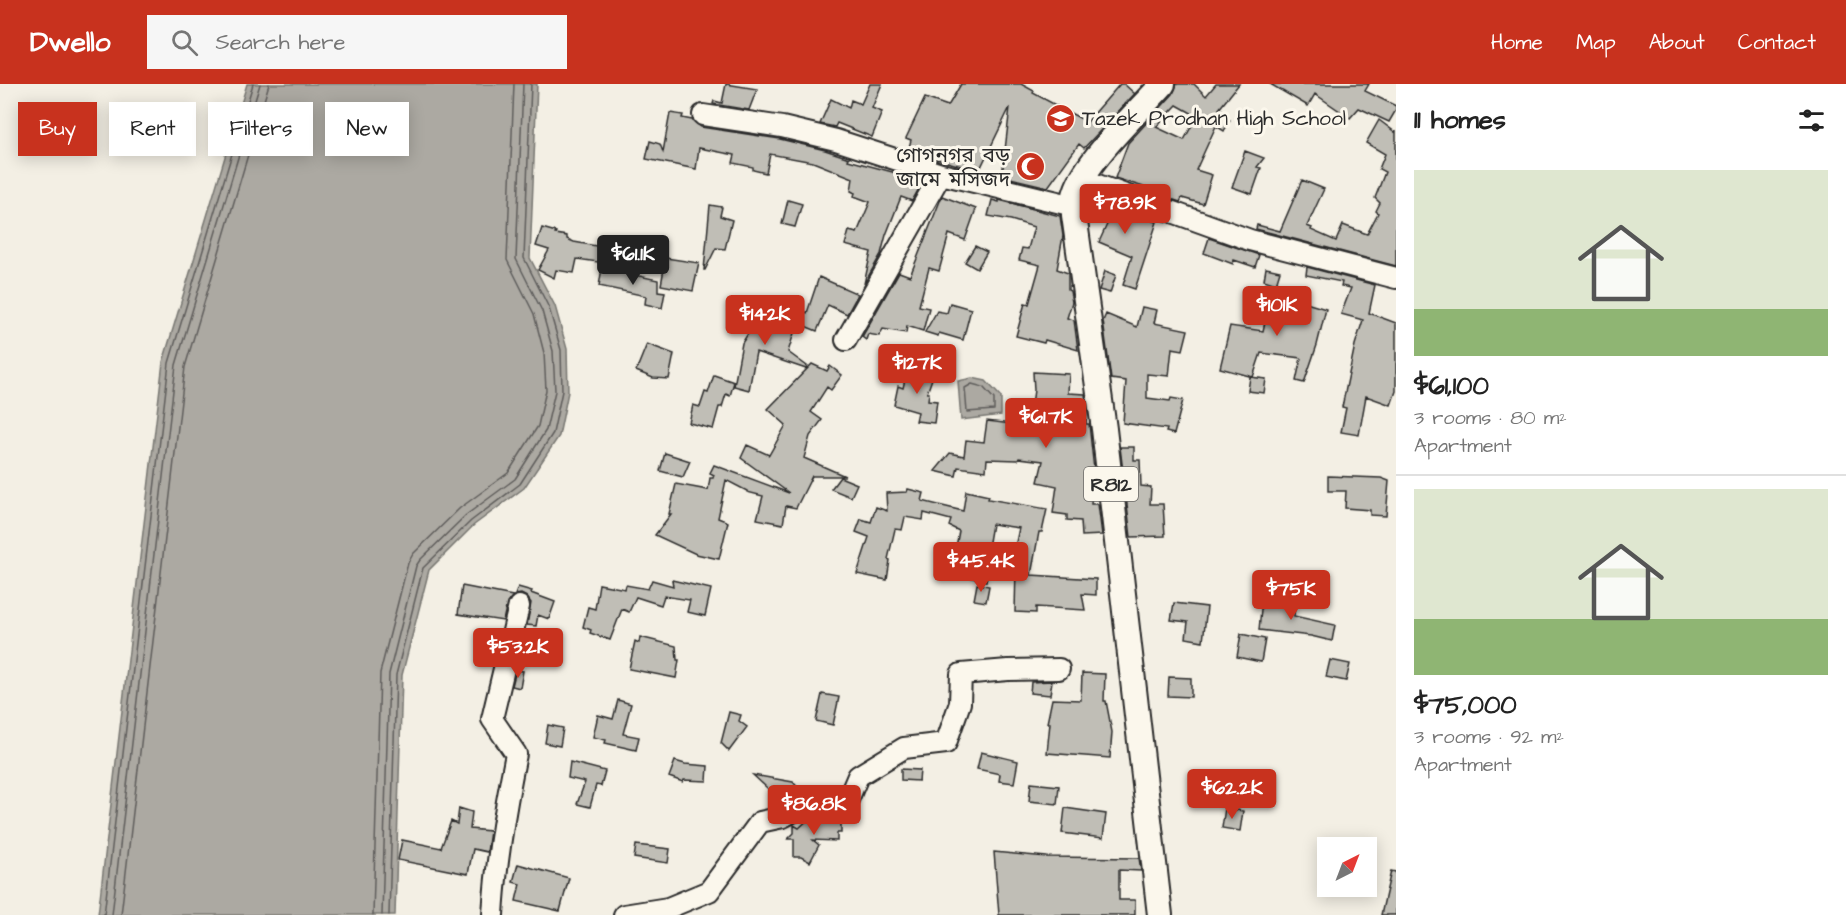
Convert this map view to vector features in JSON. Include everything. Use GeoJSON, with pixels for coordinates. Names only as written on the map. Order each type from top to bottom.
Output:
{"type":"FeatureCollection","features":[{"type":"Feature","properties":{"kind":"main road","name":"R812"},"geometry":{"type":"LineString","coordinates":[[1160,915],[1104,429],[1084,291],[1074,195],[1081,179],[1100,153],[1163,84]]}},
{"type":"Feature","properties":{"kind":"street"},"geometry":{"type":"LineString","coordinates":[[703,115],[782,127],[836,140],[941,174],[1074,206]]}},
{"type":"Feature","properties":{"kind":"street"},"geometry":{"type":"LineString","coordinates":[[846,340],[941,174]]}},
{"type":"Feature","properties":{"kind":"street"},"geometry":{"type":"LineString","coordinates":[[1081,179],[1250,240],[1396,278]]}},
{"type":"Feature","properties":{"kind":"street"},"geometry":{"type":"LineString","coordinates":[[493,915],[506,800],[516,754],[492,719],[519,606]]}},
{"type":"Feature","properties":{"kind":"street"},"geometry":{"type":"LineString","coordinates":[[624,915],[668,908],[709,891],[760,822],[783,817],[807,804],[847,802],[858,776],[904,748],[946,743],[960,703],[961,674],[1059,669]]}},
{"type":"Feature","properties":{"kind":"water"},"geometry":{"type":"Polygon","coordinates":[[[247,84],[537,84],[530,258],[555,306],[567,349],[568,392],[559,436],[524,488],[474,525],[429,570],[402,675],[395,915],[98,915],[163,362],[225,156],[313,156],[313,102],[242,102],[247,84]]]}},
{"type":"Feature","properties":{"kind":"water"},"geometry":{"type":"Polygon","coordinates":[[[972,378],[986,381],[1001,397],[1001,415],[961,420],[958,381],[972,378]]]}},
{"type":"Feature","properties":{"kind":"building"},"geometry":{"type":"Polygon","coordinates":[[[726,84],[757,89],[749,110],[713,104],[714,101],[722,103],[726,84]]]}},
{"type":"Feature","properties":{"kind":"building"},"geometry":{"type":"Polygon","coordinates":[[[870,84],[882,84],[872,108],[882,112],[872,137],[837,123],[835,127],[820,124],[831,99],[849,108],[851,100],[861,104],[870,84]]]}},
{"type":"Feature","properties":{"kind":"building"},"geometry":{"type":"Polygon","coordinates":[[[961,84],[1021,84],[1034,91],[1033,93],[1087,122],[1120,84],[1124,84],[1135,94],[1084,148],[1079,144],[1048,187],[1002,176],[1010,107],[979,171],[908,151],[911,140],[906,138],[925,98],[948,106],[961,84]]]}},
{"type":"Feature","properties":{"kind":"building"},"geometry":{"type":"Polygon","coordinates":[[[1177,84],[1194,84],[1206,96],[1216,84],[1239,84],[1219,109],[1222,110],[1220,115],[1230,120],[1224,131],[1216,126],[1196,170],[1212,175],[1203,204],[1182,198],[1180,202],[1168,198],[1169,195],[1115,178],[1128,143],[1173,94],[1177,84]],[[1177,105],[1156,127],[1184,140],[1197,116],[1177,105]]]}},
{"type":"Feature","properties":{"kind":"building"},"geometry":{"type":"Polygon","coordinates":[[[1270,84],[1369,84],[1365,91],[1396,106],[1396,110],[1389,122],[1359,108],[1350,118],[1315,94],[1308,106],[1270,84]]]}},
{"type":"Feature","properties":{"kind":"building"},"geometry":{"type":"Polygon","coordinates":[[[670,113],[683,115],[682,118],[692,120],[701,127],[780,139],[825,150],[849,158],[848,160],[922,180],[922,183],[912,201],[901,197],[881,254],[864,284],[871,252],[845,245],[849,231],[857,233],[870,202],[854,196],[855,193],[851,191],[853,178],[813,162],[770,154],[766,173],[753,170],[753,167],[733,163],[735,155],[699,148],[696,169],[646,159],[650,141],[660,144],[663,152],[670,113]]]}},
{"type":"Feature","properties":{"kind":"building"},"geometry":{"type":"Polygon","coordinates":[[[1379,120],[1395,132],[1396,130],[1396,266],[1256,229],[1257,225],[1280,231],[1302,180],[1324,189],[1307,226],[1312,228],[1311,230],[1336,241],[1343,225],[1367,234],[1378,213],[1376,211],[1380,203],[1375,198],[1385,172],[1379,169],[1385,154],[1366,143],[1379,120]]]}},
{"type":"Feature","properties":{"kind":"building"},"geometry":{"type":"Polygon","coordinates":[[[1245,151],[1264,158],[1257,167],[1261,168],[1252,194],[1232,187],[1245,151]]]}},
{"type":"Feature","properties":{"kind":"building"},"geometry":{"type":"Polygon","coordinates":[[[1090,195],[1114,204],[1113,207],[1157,222],[1135,289],[1123,285],[1132,256],[1099,242],[1109,220],[1088,212],[1090,195]]]}},
{"type":"Feature","properties":{"kind":"building"},"geometry":{"type":"Polygon","coordinates":[[[942,196],[976,209],[965,240],[949,234],[939,271],[929,268],[919,306],[929,308],[923,331],[907,326],[906,333],[883,329],[879,336],[868,334],[866,340],[862,337],[899,272],[910,276],[942,196]]]}},
{"type":"Feature","properties":{"kind":"building"},"geometry":{"type":"Polygon","coordinates":[[[788,200],[802,204],[795,227],[782,224],[788,200]]]}},
{"type":"Feature","properties":{"kind":"building"},"geometry":{"type":"Polygon","coordinates":[[[992,200],[1060,216],[1063,236],[1057,269],[1068,273],[1068,290],[1072,302],[1067,318],[1074,320],[1078,350],[1045,340],[1044,343],[1016,336],[1025,303],[1029,304],[1040,265],[1019,260],[1022,248],[1028,249],[1034,227],[988,216],[992,200]]]}},
{"type":"Feature","properties":{"kind":"building"},"geometry":{"type":"Polygon","coordinates":[[[710,205],[722,207],[720,216],[732,220],[725,249],[716,248],[704,270],[710,205]]]}},
{"type":"Feature","properties":{"kind":"building"},"geometry":{"type":"Polygon","coordinates":[[[542,228],[567,236],[567,239],[574,242],[608,248],[605,263],[577,259],[574,273],[556,270],[554,278],[538,270],[549,250],[536,246],[542,228]]]}},
{"type":"Feature","properties":{"kind":"building"},"geometry":{"type":"Polygon","coordinates":[[[1209,238],[1259,255],[1255,267],[1234,260],[1233,264],[1204,253],[1209,238]]]}},
{"type":"Feature","properties":{"kind":"building"},"geometry":{"type":"Polygon","coordinates":[[[975,246],[987,252],[977,269],[965,262],[975,246]]]}},
{"type":"Feature","properties":{"kind":"building"},"geometry":{"type":"Polygon","coordinates":[[[666,258],[699,263],[693,291],[661,285],[666,258]]]}},
{"type":"Feature","properties":{"kind":"building"},"geometry":{"type":"Polygon","coordinates":[[[1307,267],[1375,285],[1369,313],[1396,323],[1396,391],[1391,405],[1366,396],[1359,435],[1341,432],[1346,408],[1342,407],[1355,345],[1363,320],[1341,314],[1351,288],[1341,286],[1342,282],[1306,275],[1307,267]]]}},
{"type":"Feature","properties":{"kind":"building"},"geometry":{"type":"Polygon","coordinates":[[[602,268],[658,280],[658,291],[665,292],[662,308],[645,304],[646,296],[599,286],[602,268]]]}},
{"type":"Feature","properties":{"kind":"building"},"geometry":{"type":"Polygon","coordinates":[[[1266,268],[1280,271],[1276,284],[1264,280],[1266,268]]]}},
{"type":"Feature","properties":{"kind":"building"},"geometry":{"type":"Polygon","coordinates":[[[1105,271],[1116,275],[1110,293],[1099,290],[1105,271]]]}},
{"type":"Feature","properties":{"kind":"building"},"geometry":{"type":"Polygon","coordinates":[[[819,277],[858,294],[847,314],[828,305],[817,331],[795,322],[800,309],[807,313],[819,277]]]}},
{"type":"Feature","properties":{"kind":"building"},"geometry":{"type":"Polygon","coordinates":[[[1279,290],[1297,295],[1296,300],[1326,309],[1304,383],[1296,381],[1301,358],[1261,353],[1253,377],[1220,368],[1230,326],[1263,331],[1265,322],[1269,323],[1279,290]]]}},
{"type":"Feature","properties":{"kind":"building"},"geometry":{"type":"Polygon","coordinates":[[[950,303],[971,309],[963,340],[939,333],[938,336],[925,332],[937,311],[947,313],[950,303]]]}},
{"type":"Feature","properties":{"kind":"building"},"geometry":{"type":"Polygon","coordinates":[[[1142,307],[1157,310],[1154,323],[1188,330],[1183,350],[1172,348],[1169,376],[1147,374],[1147,398],[1183,400],[1174,434],[1166,432],[1167,429],[1123,423],[1126,381],[1111,379],[1103,321],[1106,314],[1137,327],[1142,307]]]}},
{"type":"Feature","properties":{"kind":"building"},"geometry":{"type":"Polygon","coordinates":[[[763,310],[796,327],[788,352],[807,366],[806,369],[756,352],[749,390],[734,386],[742,343],[763,310]]]}},
{"type":"Feature","properties":{"kind":"building"},"geometry":{"type":"Polygon","coordinates":[[[647,344],[674,354],[669,379],[653,378],[636,371],[647,344]]]}},
{"type":"Feature","properties":{"kind":"building"},"geometry":{"type":"Polygon","coordinates":[[[812,364],[827,371],[830,366],[842,375],[831,390],[827,387],[811,412],[822,420],[810,436],[804,458],[845,476],[812,476],[796,508],[786,506],[783,524],[757,519],[763,496],[747,492],[726,480],[718,518],[728,522],[719,559],[696,554],[655,535],[671,514],[669,514],[676,484],[708,490],[710,478],[714,475],[710,473],[714,465],[789,493],[741,458],[747,445],[769,455],[786,425],[768,409],[812,364]]]}},
{"type":"Feature","properties":{"kind":"building"},"geometry":{"type":"Polygon","coordinates":[[[908,367],[934,373],[927,393],[929,393],[928,400],[937,401],[934,423],[916,421],[918,412],[894,405],[898,386],[903,388],[908,367]]]}},
{"type":"Feature","properties":{"kind":"building"},"geometry":{"type":"Polygon","coordinates":[[[1033,372],[1069,374],[1068,393],[1085,394],[1086,424],[1089,424],[1095,479],[1093,479],[1091,504],[1098,504],[1102,535],[1082,536],[1081,521],[1067,520],[1067,515],[1053,513],[1057,486],[1038,482],[1043,461],[1019,458],[1018,460],[987,459],[986,471],[958,467],[956,476],[935,471],[950,453],[964,456],[966,440],[984,442],[987,421],[1029,426],[1034,390],[1033,372]]]}},
{"type":"Feature","properties":{"kind":"building"},"geometry":{"type":"Polygon","coordinates":[[[714,375],[734,382],[730,396],[726,394],[722,407],[719,407],[713,429],[689,423],[693,405],[700,407],[714,375]]]}},
{"type":"Feature","properties":{"kind":"building"},"geometry":{"type":"Polygon","coordinates":[[[1250,377],[1266,379],[1264,393],[1248,391],[1250,377]]]}},
{"type":"Feature","properties":{"kind":"building"},"geometry":{"type":"Polygon","coordinates":[[[1120,447],[1134,447],[1134,460],[1140,460],[1141,486],[1151,487],[1150,504],[1163,504],[1165,536],[1131,537],[1120,447]]]}},
{"type":"Feature","properties":{"kind":"building"},"geometry":{"type":"Polygon","coordinates":[[[665,453],[690,461],[683,477],[660,471],[665,453]]]}},
{"type":"Feature","properties":{"kind":"building"},"geometry":{"type":"Polygon","coordinates":[[[1328,476],[1381,478],[1389,481],[1386,516],[1370,515],[1370,510],[1345,508],[1346,491],[1328,491],[1328,476]]]}},
{"type":"Feature","properties":{"kind":"building"},"geometry":{"type":"Polygon","coordinates":[[[840,477],[857,484],[851,497],[831,489],[840,477]]]}},
{"type":"Feature","properties":{"kind":"building"},"geometry":{"type":"Polygon","coordinates":[[[908,489],[924,493],[922,501],[963,511],[966,491],[989,496],[988,499],[1047,509],[1042,532],[1039,532],[1031,575],[1096,579],[1096,595],[1082,594],[1085,610],[1036,607],[1036,613],[1015,612],[1016,567],[1011,566],[1019,528],[992,524],[986,559],[990,560],[986,581],[972,578],[974,567],[953,563],[959,531],[949,526],[951,520],[924,513],[923,520],[905,517],[902,530],[895,529],[888,559],[890,560],[887,580],[857,574],[869,537],[856,532],[861,519],[871,522],[876,507],[887,511],[886,493],[907,492],[908,489]]]}},
{"type":"Feature","properties":{"kind":"building"},"geometry":{"type":"Polygon","coordinates":[[[652,580],[673,586],[672,580],[711,589],[705,616],[687,612],[690,600],[664,596],[661,605],[636,597],[629,612],[622,609],[610,640],[590,633],[591,630],[583,627],[588,607],[595,609],[599,584],[625,589],[626,585],[648,589],[652,580]]]}},
{"type":"Feature","properties":{"kind":"building"},"geometry":{"type":"Polygon","coordinates":[[[977,584],[989,586],[986,602],[974,600],[977,584]]]}},
{"type":"Feature","properties":{"kind":"building"},"geometry":{"type":"Polygon","coordinates":[[[462,586],[513,596],[507,603],[503,621],[458,614],[462,586]]]}},
{"type":"Feature","properties":{"kind":"building"},"geometry":{"type":"Polygon","coordinates":[[[518,587],[555,602],[549,619],[538,615],[536,626],[527,625],[531,603],[521,594],[515,595],[518,587]]]}},
{"type":"Feature","properties":{"kind":"building"},"geometry":{"type":"Polygon","coordinates":[[[1262,599],[1295,603],[1294,616],[1335,625],[1332,641],[1311,636],[1259,630],[1262,599]]]}},
{"type":"Feature","properties":{"kind":"building"},"geometry":{"type":"Polygon","coordinates":[[[1174,603],[1207,607],[1203,641],[1186,638],[1188,622],[1171,620],[1174,603]]]}},
{"type":"Feature","properties":{"kind":"building"},"geometry":{"type":"Polygon","coordinates":[[[1241,634],[1265,639],[1261,662],[1237,657],[1241,634]]]}},
{"type":"Feature","properties":{"kind":"building"},"geometry":{"type":"Polygon","coordinates":[[[640,637],[676,646],[677,660],[679,660],[676,678],[629,669],[635,641],[639,643],[640,637]]]}},
{"type":"Feature","properties":{"kind":"building"},"geometry":{"type":"Polygon","coordinates":[[[1330,660],[1350,664],[1346,681],[1326,677],[1330,660]]]}},
{"type":"Feature","properties":{"kind":"building"},"geometry":{"type":"Polygon","coordinates":[[[516,670],[523,671],[520,688],[512,686],[516,670]]]}},
{"type":"Feature","properties":{"kind":"building"},"geometry":{"type":"Polygon","coordinates":[[[1082,673],[1105,674],[1104,701],[1106,701],[1112,732],[1110,758],[1047,753],[1050,723],[1047,723],[1052,699],[1081,700],[1082,673]]]}},
{"type":"Feature","properties":{"kind":"building"},"geometry":{"type":"Polygon","coordinates":[[[1169,677],[1191,678],[1191,697],[1168,696],[1169,677]]]}},
{"type":"Feature","properties":{"kind":"building"},"geometry":{"type":"Polygon","coordinates":[[[1052,681],[1050,695],[1030,693],[1031,682],[1052,681]]]}},
{"type":"Feature","properties":{"kind":"building"},"geometry":{"type":"Polygon","coordinates":[[[822,694],[839,697],[833,725],[816,721],[822,694]]]}},
{"type":"Feature","properties":{"kind":"building"},"geometry":{"type":"Polygon","coordinates":[[[618,700],[631,704],[623,734],[639,737],[636,750],[605,743],[606,740],[593,737],[598,715],[613,719],[618,700]]]}},
{"type":"Feature","properties":{"kind":"building"},"geometry":{"type":"Polygon","coordinates":[[[729,712],[741,715],[739,721],[747,727],[729,751],[721,743],[729,712]]]}},
{"type":"Feature","properties":{"kind":"building"},"geometry":{"type":"Polygon","coordinates":[[[548,725],[563,728],[560,746],[545,743],[548,725]]]}},
{"type":"Feature","properties":{"kind":"building"},"geometry":{"type":"Polygon","coordinates":[[[981,752],[1018,761],[1014,783],[999,781],[1000,774],[977,769],[981,752]]]}},
{"type":"Feature","properties":{"kind":"building"},"geometry":{"type":"Polygon","coordinates":[[[675,761],[708,766],[707,781],[684,780],[683,782],[669,777],[675,761]]]}},
{"type":"Feature","properties":{"kind":"building"},"geometry":{"type":"Polygon","coordinates":[[[570,762],[605,771],[601,786],[596,785],[590,807],[577,804],[585,782],[568,778],[570,762]]]}},
{"type":"Feature","properties":{"kind":"building"},"geometry":{"type":"Polygon","coordinates":[[[901,769],[920,770],[919,781],[901,780],[901,769]]]}},
{"type":"Feature","properties":{"kind":"building"},"geometry":{"type":"Polygon","coordinates":[[[753,775],[793,782],[801,794],[776,806],[780,800],[753,775]]]}},
{"type":"Feature","properties":{"kind":"building"},"geometry":{"type":"Polygon","coordinates":[[[1031,783],[1059,786],[1057,804],[1029,801],[1031,783]]]}},
{"type":"Feature","properties":{"kind":"building"},"geometry":{"type":"Polygon","coordinates":[[[459,808],[472,812],[470,829],[490,831],[487,852],[473,849],[468,874],[398,860],[402,840],[441,848],[451,821],[457,824],[459,808]]]}},
{"type":"Feature","properties":{"kind":"building"},"geometry":{"type":"Polygon","coordinates":[[[1065,808],[1106,814],[1103,838],[1062,833],[1065,808]]]}},
{"type":"Feature","properties":{"kind":"building"},"geometry":{"type":"Polygon","coordinates":[[[1225,808],[1243,811],[1240,831],[1222,828],[1225,808]]]}},
{"type":"Feature","properties":{"kind":"building"},"geometry":{"type":"Polygon","coordinates":[[[824,815],[830,821],[841,821],[841,833],[837,833],[837,841],[813,840],[819,845],[810,862],[801,857],[794,857],[794,839],[788,839],[794,833],[794,825],[799,828],[812,816],[824,815]]]}},
{"type":"Feature","properties":{"kind":"building"},"geometry":{"type":"Polygon","coordinates":[[[636,845],[670,849],[668,863],[634,858],[636,845]]]}},
{"type":"Feature","properties":{"kind":"building"},"geometry":{"type":"Polygon","coordinates":[[[994,852],[1047,857],[1139,858],[1141,871],[1119,870],[1119,900],[1135,900],[1135,915],[999,915],[994,852]]]}},
{"type":"Feature","properties":{"kind":"building"},"geometry":{"type":"Polygon","coordinates":[[[518,864],[569,878],[560,911],[516,901],[520,884],[513,882],[518,864]]]}},
{"type":"Feature","properties":{"kind":"building"},"geometry":{"type":"Polygon","coordinates":[[[1391,871],[1396,872],[1396,915],[1381,915],[1391,871]]]}},
{"type":"Feature","properties":{"kind":"place","name":"Tazek Prodhan High School"},"geometry":{"type":"Point","coordinates":[1061,118]}},
{"type":"Feature","properties":{"kind":"place","name":"গোগনগর বড় জামে মসিজদ"},"geometry":{"type":"Point","coordinates":[1031,167]}}]}
